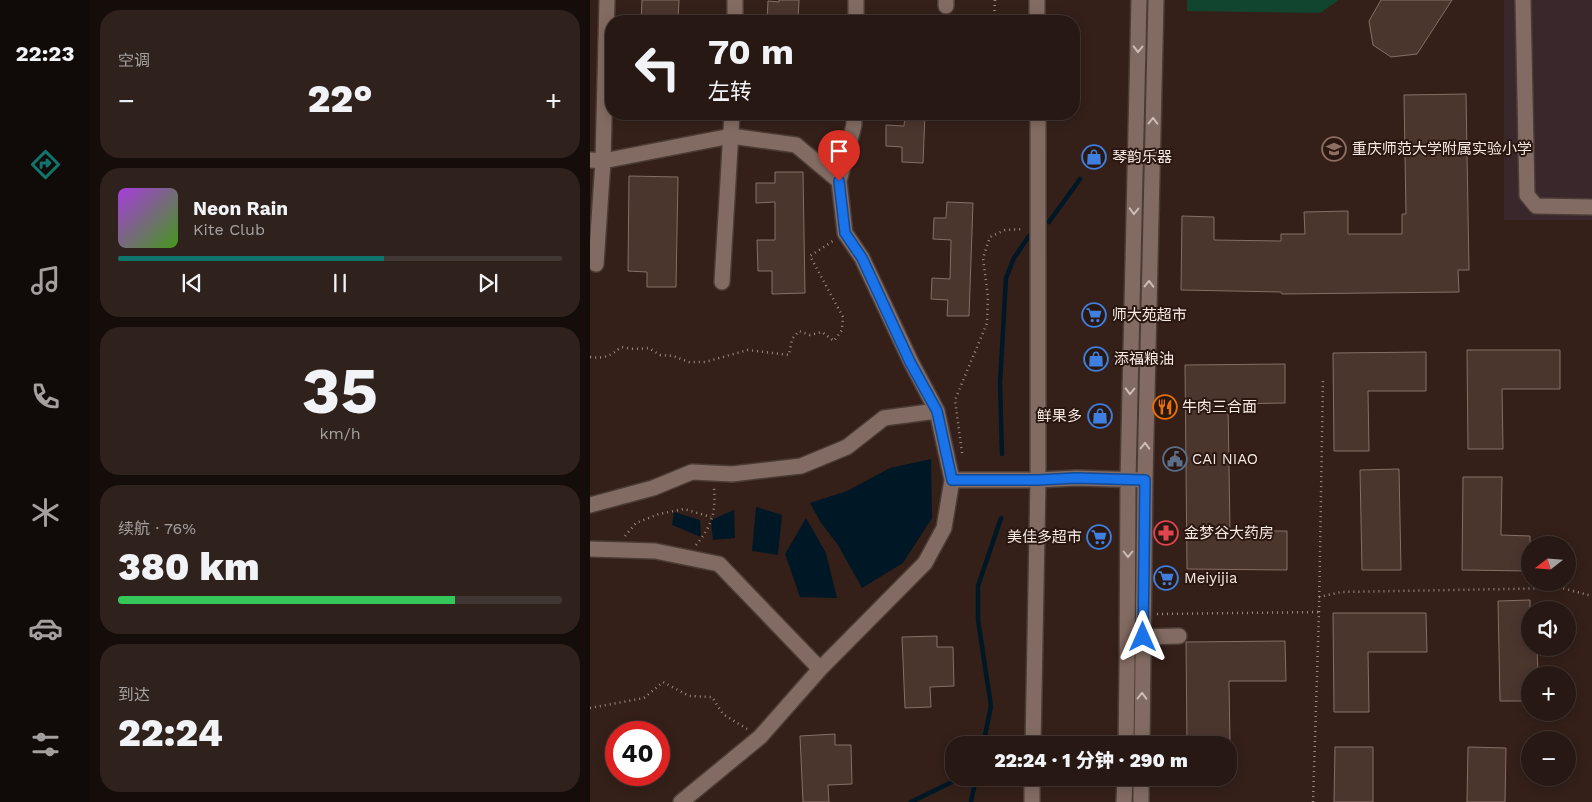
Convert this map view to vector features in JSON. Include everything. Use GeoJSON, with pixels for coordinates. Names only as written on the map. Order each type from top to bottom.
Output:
{"type":"FeatureCollection","features":[{"type":"Feature","properties":{"kind":"street"},"geometry":{"type":"LineString","coordinates":[[606,15],[607,0]]}},
{"type":"Feature","properties":{"kind":"street"},"geometry":{"type":"LineString","coordinates":[[734,15],[735,0]]}},
{"type":"Feature","properties":{"kind":"street"},"geometry":{"type":"LineString","coordinates":[[856,0],[856,15]]}},
{"type":"Feature","properties":{"kind":"street"},"geometry":{"type":"LineString","coordinates":[[1038,0],[1038,15]]}},
{"type":"Feature","properties":{"kind":"street"},"geometry":{"type":"LineString","coordinates":[[1126,736],[1128,480],[1140,0]]}},
{"type":"Feature","properties":{"kind":"street"},"geometry":{"type":"LineString","coordinates":[[1142,736],[1145,480],[1156,0]]}},
{"type":"Feature","properties":{"kind":"street"},"geometry":{"type":"LineString","coordinates":[[1524,0],[1527,195],[1536,206],[1592,207]]}},
{"type":"Feature","properties":{"kind":"street"},"geometry":{"type":"LineString","coordinates":[[596,264],[597,160],[605,32]]}},
{"type":"Feature","properties":{"kind":"street"},"geometry":{"type":"LineString","coordinates":[[722,282],[732,120]]}},
{"type":"Feature","properties":{"kind":"street"},"geometry":{"type":"LineString","coordinates":[[681,802],[760,737],[820,669],[925,563],[944,528],[952,480],[937,411],[910,362],[862,258],[845,233],[839,181],[854,120]]}},
{"type":"Feature","properties":{"kind":"street"},"geometry":{"type":"LineString","coordinates":[[1033,736],[1038,480],[1038,120]]}},
{"type":"Feature","properties":{"kind":"street"},"geometry":{"type":"LineString","coordinates":[[597,160],[731,136],[796,145],[839,181]]}},
{"type":"Feature","properties":{"kind":"street"},"geometry":{"type":"LineString","coordinates":[[590,505],[652,488],[692,472],[732,474],[801,466],[846,447],[884,418],[937,411]]}},
{"type":"Feature","properties":{"kind":"street"},"geometry":{"type":"LineString","coordinates":[[952,480],[1076,478],[1145,480]]}},
{"type":"Feature","properties":{"kind":"street"},"geometry":{"type":"LineString","coordinates":[[595,549],[655,551],[718,564],[820,669]]}},
{"type":"Feature","properties":{"kind":"street"},"geometry":{"type":"LineString","coordinates":[[1143,637],[1178,636]]}},
{"type":"Feature","properties":{"kind":"street"},"geometry":{"type":"LineString","coordinates":[[1032,786],[1032,802]]}},
{"type":"Feature","properties":{"kind":"street"},"geometry":{"type":"LineString","coordinates":[[1124,802],[1125,786]]}},
{"type":"Feature","properties":{"kind":"street"},"geometry":{"type":"LineString","coordinates":[[1141,802],[1142,786]]}},
{"type":"Feature","properties":{"kind":"path"},"geometry":{"type":"LineString","coordinates":[[994,15],[995,0]]}},
{"type":"Feature","properties":{"kind":"path"},"geometry":{"type":"LineString","coordinates":[[962,456],[963,449],[955,400],[987,323],[988,297],[983,258],[990,237],[1005,230],[1038,227]]}},
{"type":"Feature","properties":{"kind":"path"},"geometry":{"type":"LineString","coordinates":[[590,357],[599,358],[612,355],[621,347],[633,349],[649,348],[660,356],[673,356],[689,362],[705,362],[748,350],[789,355],[792,340],[799,331],[810,335],[822,332],[834,341],[842,330],[843,318],[810,256],[845,233]]}},
{"type":"Feature","properties":{"kind":"path"},"geometry":{"type":"LineString","coordinates":[[1314,802],[1323,379]]}},
{"type":"Feature","properties":{"kind":"path"},"geometry":{"type":"LineString","coordinates":[[685,557],[706,532],[712,518],[715,507],[714,473]]}},
{"type":"Feature","properties":{"kind":"path"},"geometry":{"type":"LineString","coordinates":[[595,549],[622,540],[636,523],[659,514],[684,509],[712,518]]}},
{"type":"Feature","properties":{"kind":"path"},"geometry":{"type":"LineString","coordinates":[[1319,597],[1341,592],[1562,588],[1592,596]]}},
{"type":"Feature","properties":{"kind":"path"},"geometry":{"type":"LineString","coordinates":[[1143,614],[1319,612]]}},
{"type":"Feature","properties":{"kind":"path"},"geometry":{"type":"LineString","coordinates":[[590,708],[644,698],[663,682],[688,696],[712,697],[723,714],[760,737]]}},
{"type":"Feature","properties":{"kind":"shaded area"},"geometry":{"type":"Polygon","coordinates":[[[1504,0],[1592,0],[1592,220],[1504,220],[1504,0]]]}},
{"type":"Feature","properties":{"kind":"green space"},"geometry":{"type":"Polygon","coordinates":[[[1187,0],[1339,0],[1320,13],[1187,11],[1187,0]]]}},
{"type":"Feature","properties":{"kind":"water"},"geometry":{"type":"Polygon","coordinates":[[[931,459],[932,518],[903,563],[862,588],[838,545],[821,523],[810,503],[847,491],[890,468],[931,459]]]}},
{"type":"Feature","properties":{"kind":"water"},"geometry":{"type":"Polygon","coordinates":[[[756,507],[782,515],[778,555],[752,551],[756,507]]]}},
{"type":"Feature","properties":{"kind":"water"},"geometry":{"type":"Polygon","coordinates":[[[734,510],[735,538],[713,540],[711,520],[734,510]]]}},
{"type":"Feature","properties":{"kind":"water"},"geometry":{"type":"Polygon","coordinates":[[[674,512],[700,520],[701,537],[672,525],[674,512]]]}},
{"type":"Feature","properties":{"kind":"water"},"geometry":{"type":"Polygon","coordinates":[[[806,518],[826,553],[837,598],[800,597],[785,554],[806,518]]]}},
{"type":"Feature","properties":{"kind":"building"},"geometry":{"type":"Polygon","coordinates":[[[642,0],[679,0],[678,15],[641,15],[642,0]]]}},
{"type":"Feature","properties":{"kind":"building"},"geometry":{"type":"Polygon","coordinates":[[[779,0],[799,0],[798,15],[767,15],[768,1],[779,2],[779,0]]]}},
{"type":"Feature","properties":{"kind":"building"},"geometry":{"type":"Polygon","coordinates":[[[1381,0],[1452,0],[1417,54],[1391,57],[1373,45],[1369,21],[1381,0]]]}},
{"type":"Feature","properties":{"kind":"building"},"geometry":{"type":"Polygon","coordinates":[[[1466,94],[1469,270],[1458,270],[1459,292],[1282,294],[1281,292],[1181,290],[1182,216],[1214,217],[1214,240],[1281,241],[1281,234],[1305,234],[1304,212],[1348,211],[1348,234],[1402,234],[1402,214],[1406,214],[1404,95],[1466,94]]]}},
{"type":"Feature","properties":{"kind":"building"},"geometry":{"type":"Polygon","coordinates":[[[904,120],[925,120],[923,163],[902,162],[902,147],[886,146],[886,125],[904,126],[904,120]]]}},
{"type":"Feature","properties":{"kind":"building"},"geometry":{"type":"Polygon","coordinates":[[[775,172],[803,172],[805,293],[772,294],[772,271],[758,271],[757,240],[775,240],[775,202],[756,203],[756,183],[775,183],[775,172]]]}},
{"type":"Feature","properties":{"kind":"building"},"geometry":{"type":"Polygon","coordinates":[[[629,176],[678,177],[676,287],[647,287],[647,272],[628,271],[629,176]]]}},
{"type":"Feature","properties":{"kind":"building"},"geometry":{"type":"Polygon","coordinates":[[[947,202],[973,203],[969,316],[947,316],[948,300],[931,299],[932,278],[950,279],[951,240],[933,239],[934,218],[946,218],[947,202]]]}},
{"type":"Feature","properties":{"kind":"building"},"geometry":{"type":"Polygon","coordinates":[[[1467,350],[1560,350],[1560,389],[1502,389],[1503,449],[1468,449],[1467,350]]]}},
{"type":"Feature","properties":{"kind":"building"},"geometry":{"type":"Polygon","coordinates":[[[1426,352],[1426,391],[1368,391],[1369,451],[1334,451],[1333,353],[1426,352]]]}},
{"type":"Feature","properties":{"kind":"building"},"geometry":{"type":"Polygon","coordinates":[[[1285,364],[1285,403],[1228,404],[1230,531],[1287,531],[1287,570],[1187,569],[1185,365],[1285,364]]]}},
{"type":"Feature","properties":{"kind":"building"},"geometry":{"type":"Polygon","coordinates":[[[1399,469],[1401,570],[1362,570],[1360,470],[1399,469]]]}},
{"type":"Feature","properties":{"kind":"building"},"geometry":{"type":"Polygon","coordinates":[[[1463,477],[1502,477],[1501,535],[1530,536],[1521,536],[1521,571],[1462,570],[1463,477]]]}},
{"type":"Feature","properties":{"kind":"building"},"geometry":{"type":"Polygon","coordinates":[[[1530,600],[1521,601],[1521,656],[1537,656],[1538,666],[1521,666],[1521,701],[1500,701],[1498,601],[1530,600]]]}},
{"type":"Feature","properties":{"kind":"building"},"geometry":{"type":"Polygon","coordinates":[[[1333,613],[1426,613],[1427,652],[1368,652],[1369,712],[1334,712],[1333,613]]]}},
{"type":"Feature","properties":{"kind":"building"},"geometry":{"type":"Polygon","coordinates":[[[937,636],[937,647],[953,647],[954,686],[930,687],[931,707],[905,708],[902,637],[937,636]]]}},
{"type":"Feature","properties":{"kind":"building"},"geometry":{"type":"Polygon","coordinates":[[[1285,641],[1286,681],[1229,681],[1230,736],[1187,736],[1186,642],[1285,641]]]}},
{"type":"Feature","properties":{"kind":"building"},"geometry":{"type":"Polygon","coordinates":[[[835,734],[835,745],[851,745],[852,784],[828,785],[829,802],[803,802],[800,736],[835,734]]]}},
{"type":"Feature","properties":{"kind":"building"},"geometry":{"type":"Polygon","coordinates":[[[1335,747],[1373,747],[1373,802],[1334,802],[1335,747]]]}},
{"type":"Feature","properties":{"kind":"building"},"geometry":{"type":"Polygon","coordinates":[[[1468,747],[1506,748],[1505,802],[1467,802],[1468,747]]]}},
{"type":"Feature","properties":{"kind":"waterway"},"geometry":{"type":"LineString","coordinates":[[1049,222],[1080,179]]}},
{"type":"Feature","properties":{"kind":"waterway"},"geometry":{"type":"LineString","coordinates":[[1002,454],[1000,383],[1006,278],[1014,258],[1029,236]]}},
{"type":"Feature","properties":{"kind":"waterway"},"geometry":{"type":"LineString","coordinates":[[985,736],[991,706],[978,620],[978,586],[1001,518]]}},
{"type":"Feature","properties":{"kind":"waterway"},"geometry":{"type":"LineString","coordinates":[[911,802],[945,785]]}},
{"type":"Feature","properties":{"kind":"waterway"},"geometry":{"type":"LineString","coordinates":[[971,802],[974,786]]}},
{"type":"Feature","properties":{"kind":"place","name":"重庆师范大学附属实验小学"},"geometry":{"type":"Point","coordinates":[1334,149]}},
{"type":"Feature","properties":{"kind":"place","name":"琴韵乐器"},"geometry":{"type":"Point","coordinates":[1094,157]}},
{"type":"Feature","properties":{"kind":"place","name":"师大苑超市"},"geometry":{"type":"Point","coordinates":[1094,315]}},
{"type":"Feature","properties":{"kind":"place","name":"添福粮油"},"geometry":{"type":"Point","coordinates":[1096,359]}},
{"type":"Feature","properties":{"kind":"place","name":"牛肉三合面"},"geometry":{"type":"Point","coordinates":[1165,407]}},
{"type":"Feature","properties":{"kind":"place","name":"鲜果多"},"geometry":{"type":"Point","coordinates":[1100,416]}},
{"type":"Feature","properties":{"kind":"place","name":"CAI NIAO"},"geometry":{"type":"Point","coordinates":[1175,459]}},
{"type":"Feature","properties":{"kind":"place","name":"金梦谷大药房"},"geometry":{"type":"Point","coordinates":[1166,533]}},
{"type":"Feature","properties":{"kind":"place","name":"美佳多超市"},"geometry":{"type":"Point","coordinates":[1099,537]}},
{"type":"Feature","properties":{"kind":"place","name":"Meiyijia"},"geometry":{"type":"Point","coordinates":[1166,578]}},
{"type":"Feature","properties":{"kind":"route"},"geometry":{"type":"LineString","coordinates":[[839,181],[845,233],[862,258],[910,362],[937,411],[952,480],[1076,478],[1145,480],[1143,637]]}}]}
